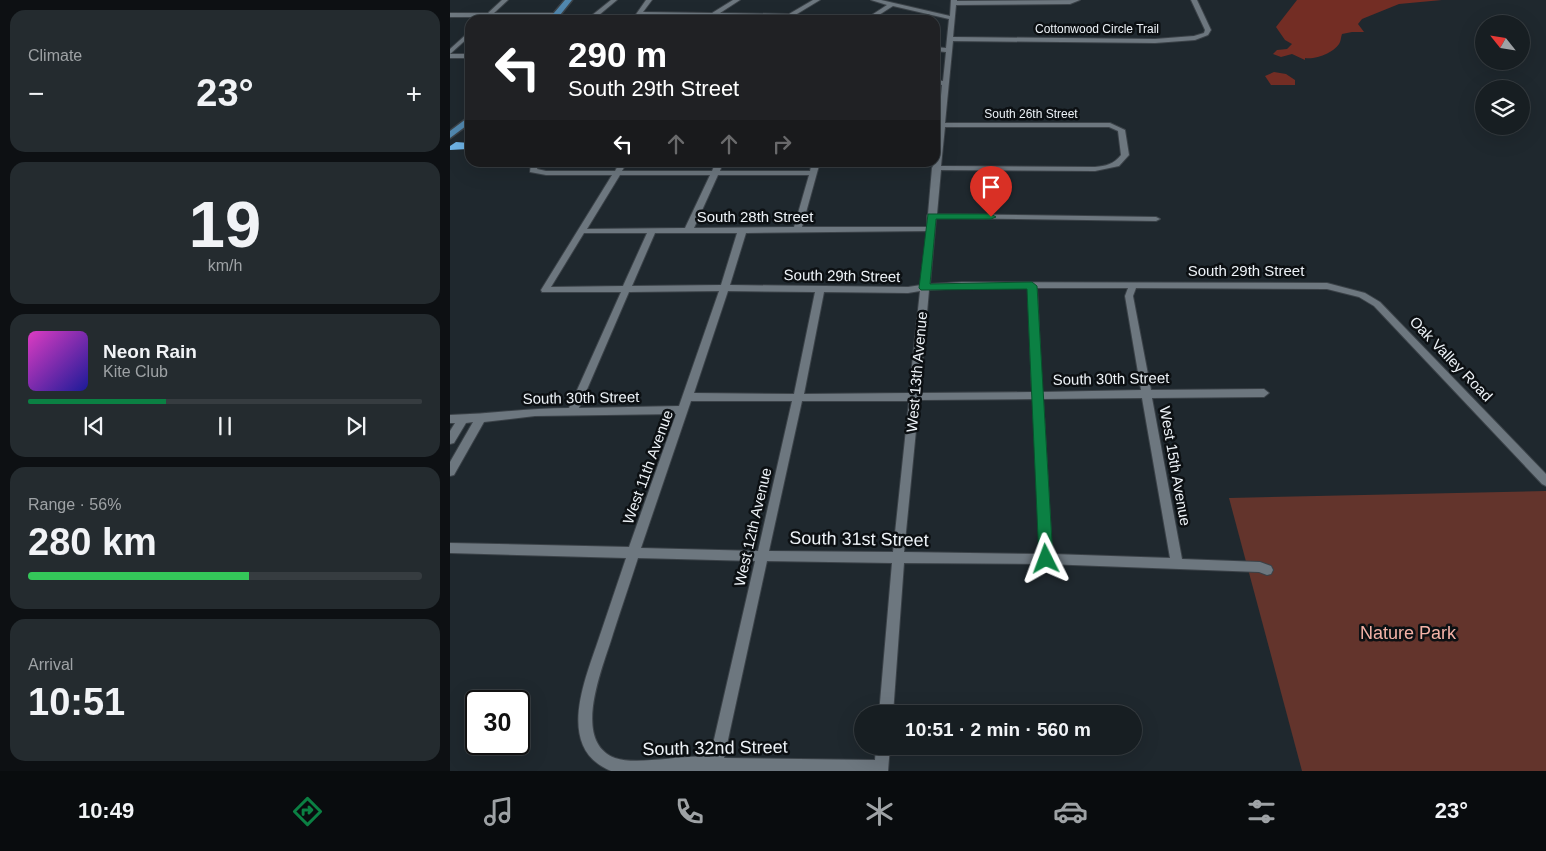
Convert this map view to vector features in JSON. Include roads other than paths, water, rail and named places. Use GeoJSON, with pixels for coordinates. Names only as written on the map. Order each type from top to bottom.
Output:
{"type":"FeatureCollection","features":[{"type":"Feature","properties":{"kind":"main road"},"geometry":{"type":"LineString","coordinates":[[556,15],[569,0]]}},
{"type":"Feature","properties":{"kind":"main road"},"geometry":{"type":"LineString","coordinates":[[450,135],[465,123]]}},
{"type":"Feature","properties":{"kind":"street"},"geometry":{"type":"LineString","coordinates":[[450,15],[489,15],[505,0]]}},
{"type":"Feature","properties":{"kind":"street"},"geometry":{"type":"LineString","coordinates":[[594,15],[614,0]]}},
{"type":"Feature","properties":{"kind":"street"},"geometry":{"type":"LineString","coordinates":[[640,14],[650,0]]}},
{"type":"Feature","properties":{"kind":"street"},"geometry":{"type":"LineString","coordinates":[[714,14],[737,0]]}},
{"type":"Feature","properties":{"kind":"street"},"geometry":{"type":"LineString","coordinates":[[792,15],[817,0]]}},
{"type":"Feature","properties":{"kind":"street"},"geometry":{"type":"LineString","coordinates":[[874,0],[939,15]]}},
{"type":"Feature","properties":{"kind":"street"},"geometry":{"type":"LineString","coordinates":[[876,15],[905,0]]}},
{"type":"Feature","properties":{"kind":"street","name":"Cottonwood Circle Trail"},"geometry":{"type":"LineString","coordinates":[[950,39],[1148,41],[1195,38],[1206,34],[1208,30],[1194,0]]}},
{"type":"Feature","properties":{"kind":"street"},"geometry":{"type":"LineString","coordinates":[[954,1],[1076,1]]}},
{"type":"Feature","properties":{"kind":"street","name":"West 13th Avenue"},"geometry":{"type":"LineString","coordinates":[[940,134],[954,1]]}},
{"type":"Feature","properties":{"kind":"street"},"geometry":{"type":"LineString","coordinates":[[640,14],[732,15]]}},
{"type":"Feature","properties":{"kind":"street"},"geometry":{"type":"LineString","coordinates":[[940,15],[952,18]]}},
{"type":"Feature","properties":{"kind":"street"},"geometry":{"type":"LineString","coordinates":[[450,54],[465,38]]}},
{"type":"Feature","properties":{"kind":"street"},"geometry":{"type":"LineString","coordinates":[[940,49],[948,50]]}},
{"type":"Feature","properties":{"kind":"street"},"geometry":{"type":"LineString","coordinates":[[450,54],[465,56]]}},
{"type":"Feature","properties":{"kind":"street"},"geometry":{"type":"LineString","coordinates":[[940,82],[946,83]]}},
{"type":"Feature","properties":{"kind":"street","name":"South 26th Street"},"geometry":{"type":"LineString","coordinates":[[936,168],[1095,169],[1112,166],[1125,155],[1120,128],[1105,125],[941,125]]}},
{"type":"Feature","properties":{"kind":"street"},"geometry":{"type":"LineString","coordinates":[[534,167],[533,170],[546,173],[813,173]]}},
{"type":"Feature","properties":{"kind":"street"},"geometry":{"type":"LineString","coordinates":[[580,231],[621,167]]}},
{"type":"Feature","properties":{"kind":"street"},"geometry":{"type":"LineString","coordinates":[[688,231],[718,167]]}},
{"type":"Feature","properties":{"kind":"street"},"geometry":{"type":"LineString","coordinates":[[797,231],[815,167]]}},
{"type":"Feature","properties":{"kind":"street","name":"West 13th Avenue"},"geometry":{"type":"LineString","coordinates":[[887,705],[898,558],[936,168]]}},
{"type":"Feature","properties":{"kind":"street"},"geometry":{"type":"LineString","coordinates":[[932,216],[1156,218]]}},
{"type":"Feature","properties":{"kind":"street","name":"South 28th Street"},"geometry":{"type":"LineString","coordinates":[[580,231],[930,229]]}},
{"type":"Feature","properties":{"kind":"street","name":"South 29th Street"},"geometry":{"type":"LineString","coordinates":[[580,231],[545,290],[725,288],[908,290],[952,286],[1318,285]]}},
{"type":"Feature","properties":{"kind":"street"},"geometry":{"type":"LineString","coordinates":[[572,412],[652,231]]}},
{"type":"Feature","properties":{"kind":"street","name":"West 11th Avenue"},"geometry":{"type":"LineString","coordinates":[[585,714],[588,692],[634,551],[725,288],[742,231]]}},
{"type":"Feature","properties":{"kind":"street","name":"Oak Valley Road"},"geometry":{"type":"LineString","coordinates":[[1318,285],[1341,288],[1362,295],[1377,304],[1546,481]]}},
{"type":"Feature","properties":{"kind":"street"},"geometry":{"type":"LineString","coordinates":[[1032,286],[1046,559]]}},
{"type":"Feature","properties":{"kind":"street","name":"West 15th Avenue"},"geometry":{"type":"LineString","coordinates":[[1133,286],[1130,296],[1176,563]]}},
{"type":"Feature","properties":{"kind":"street","name":"West 12th Avenue"},"geometry":{"type":"LineString","coordinates":[[714,768],[798,398],[820,290]]}},
{"type":"Feature","properties":{"kind":"street","name":"South 30th Street"},"geometry":{"type":"LineString","coordinates":[[688,397],[798,398],[1264,394]]}},
{"type":"Feature","properties":{"kind":"street","name":"South 30th Street"},"geometry":{"type":"LineString","coordinates":[[450,419],[481,418],[535,412],[684,410]]}},
{"type":"Feature","properties":{"kind":"street"},"geometry":{"type":"LineString","coordinates":[[450,472],[481,418]]}},
{"type":"Feature","properties":{"kind":"street"},"geometry":{"type":"LineString","coordinates":[[450,440],[463,419]]}},
{"type":"Feature","properties":{"kind":"street","name":"South 31st Street"},"geometry":{"type":"LineString","coordinates":[[450,548],[634,551],[762,556],[1046,559],[1260,567],[1267,570]]}},
{"type":"Feature","properties":{"kind":"street","name":"South 32nd Street"},"geometry":{"type":"LineString","coordinates":[[585,714],[585,732],[588,743],[600,758],[617,766],[627,768],[697,763],[714,768],[881,769]]}},
{"type":"Feature","properties":{"kind":"street"},"geometry":{"type":"LineString","coordinates":[[881,769],[882,755]]}},
{"type":"Feature","properties":{"kind":"park label","name":"Nature Park"},"geometry":{"type":"Point","coordinates":[1408,633]}}]}
